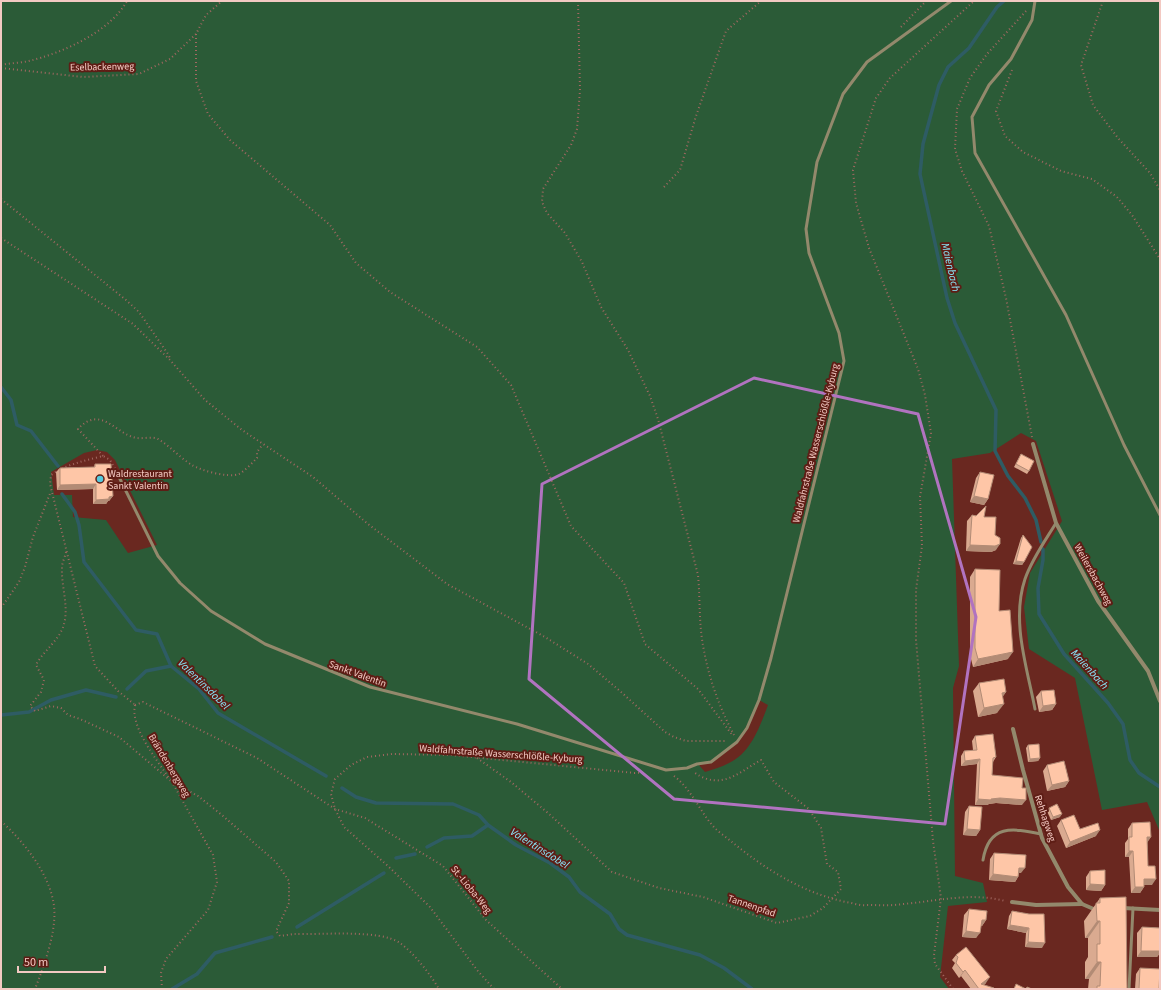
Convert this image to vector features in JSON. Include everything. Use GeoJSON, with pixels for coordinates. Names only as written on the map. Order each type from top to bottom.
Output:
{"type":"FeatureCollection","features":[{"type":"Feature","properties":{"kind":"street","name":"Weilersbachweg"},"geometry":{"type":"LineString","coordinates":[[1033,444],[1056,523],[1098,601],[1148,671],[1160,701]]}},
{"type":"Feature","properties":{"kind":"street","name":"Rehhagweg"},"geometry":{"type":"LineString","coordinates":[[1013,729],[1041,834],[1068,887],[1082,904]]}},
{"type":"Feature","properties":{"kind":"street"},"geometry":{"type":"LineString","coordinates":[[1012,902],[1036,905],[1082,904],[1096,910],[1103,909]]}},
{"type":"Feature","properties":{"kind":"street"},"geometry":{"type":"LineString","coordinates":[[1118,908],[1160,910]]}},
{"type":"Feature","properties":{"kind":"lane","name":"Waldfahrstraße Wasserschlößle-Kyburg"},"geometry":{"type":"LineString","coordinates":[[666,770],[687,768],[697,764],[711,762],[737,742],[747,728],[759,700],[771,658],[844,361],[839,333],[809,253],[806,229],[817,162],[843,94],[867,62],[951,1]]}},
{"type":"Feature","properties":{"kind":"lane"},"geometry":{"type":"LineString","coordinates":[[1035,1],[1032,20],[1015,52],[989,85],[972,117],[974,153],[1066,315],[1124,445],[1160,515]]}},
{"type":"Feature","properties":{"kind":"lane","name":"Sankt Valentin"},"geometry":{"type":"LineString","coordinates":[[120,479],[158,556],[180,583],[211,611],[265,644],[370,688],[517,724],[666,770]]}},
{"type":"Feature","properties":{"kind":"lane"},"geometry":{"type":"LineString","coordinates":[[1035,709],[1024,656],[1019,606],[1025,578],[1034,559],[1056,523]]}},
{"type":"Feature","properties":{"kind":"lane"},"geometry":{"type":"LineString","coordinates":[[983,860],[985,845],[1007,829],[1041,834]]}},
{"type":"Feature","properties":{"kind":"lane"},"geometry":{"type":"LineString","coordinates":[[1129,989],[1133,908]]}},
{"type":"Feature","properties":{"kind":"path"},"geometry":{"type":"LineString","coordinates":[[1,66],[29,61],[68,49],[102,28],[121,12],[127,1]]}},
{"type":"Feature","properties":{"kind":"path","name":"Eselbackenweg"},"geometry":{"type":"LineString","coordinates":[[1,66],[83,77],[139,74],[170,59],[196,34],[206,15],[222,1]]}},
{"type":"Feature","properties":{"kind":"path"},"geometry":{"type":"LineString","coordinates":[[578,1],[580,90],[577,129],[571,145],[543,190],[542,202],[547,213],[571,242],[601,307],[628,350],[650,396],[658,419],[698,575],[701,599],[702,640],[715,696],[737,742]]}},
{"type":"Feature","properties":{"kind":"path"},"geometry":{"type":"LineString","coordinates":[[664,187],[680,170],[696,116],[726,31],[761,1]]}},
{"type":"Feature","properties":{"kind":"path"},"geometry":{"type":"LineString","coordinates":[[953,989],[935,964],[934,955],[941,898],[933,841],[916,640],[916,590],[922,546],[920,497],[931,433],[925,395],[918,369],[869,248],[856,203],[853,170],[876,98],[890,78],[974,1]]}},
{"type":"Feature","properties":{"kind":"path"},"geometry":{"type":"LineString","coordinates":[[1103,1],[1081,65],[1093,105],[1118,138],[1150,173],[1160,190]]}},
{"type":"Feature","properties":{"kind":"path"},"geometry":{"type":"LineString","coordinates":[[1029,7],[987,54],[970,78],[957,109],[955,149],[962,171],[989,226],[1006,298],[1033,444]]}},
{"type":"Feature","properties":{"kind":"path"},"geometry":{"type":"LineString","coordinates":[[196,34],[196,81],[208,114],[230,140],[330,226],[356,263],[390,292],[477,347],[511,385],[571,526],[624,583],[645,644],[698,689],[737,742]]}},
{"type":"Feature","properties":{"kind":"path"},"geometry":{"type":"LineString","coordinates":[[1013,67],[996,111],[1005,136],[1023,152],[1061,171],[1092,179],[1117,197],[1132,215],[1160,260]]}},
{"type":"Feature","properties":{"kind":"path"},"geometry":{"type":"LineString","coordinates":[[1,199],[139,312],[168,354],[170,360]]}},
{"type":"Feature","properties":{"kind":"path"},"geometry":{"type":"LineString","coordinates":[[1,238],[133,324],[170,360],[205,400],[263,444],[313,477],[368,524],[447,584],[545,637],[588,664],[620,690],[664,732],[686,741],[737,742]]}},
{"type":"Feature","properties":{"kind":"path"},"geometry":{"type":"LineString","coordinates":[[120,479],[110,460],[103,456],[78,429],[84,423],[91,420],[100,420],[136,438],[156,438],[193,466],[226,475],[240,473],[257,458],[257,452],[263,444]]}},
{"type":"Feature","properties":{"kind":"path"},"geometry":{"type":"LineString","coordinates":[[103,456],[74,463],[61,468],[51,475],[51,490],[64,536],[66,552],[95,666],[118,691],[135,705],[143,702],[257,758],[335,809]]}},
{"type":"Feature","properties":{"kind":"path"},"geometry":{"type":"LineString","coordinates":[[1,608],[19,582],[26,567],[33,537],[51,490]]}},
{"type":"Feature","properties":{"kind":"path"},"geometry":{"type":"LineString","coordinates":[[66,552],[62,566],[65,602],[64,624],[59,634],[36,665],[44,680],[40,692],[30,706],[35,711],[51,706],[61,708],[68,715],[119,737],[171,780],[198,796],[276,862],[289,882],[290,902],[276,931],[280,936],[294,934],[379,935],[399,942],[415,956],[439,989]]}},
{"type":"Feature","properties":{"kind":"path","name":"Brändenbergweg"},"geometry":{"type":"LineString","coordinates":[[135,705],[135,718],[148,747],[171,780],[213,854],[217,882],[214,897],[208,910],[166,959],[161,973],[162,989]]}},
{"type":"Feature","properties":{"kind":"path","name":"Waldfahrstraße Wasserschlößle-Kyburg"},"geometry":{"type":"LineString","coordinates":[[494,989],[477,970],[430,907],[388,866],[344,827],[335,809],[331,794],[335,779],[351,765],[367,757],[418,754],[634,773]]}},
{"type":"Feature","properties":{"kind":"path","name":"Tannenpfad"},"geometry":{"type":"LineString","coordinates":[[476,758],[511,782],[612,872],[659,888],[704,898],[777,923],[810,916],[823,908],[830,898],[841,889],[838,872],[827,864],[821,828],[809,809],[774,782],[761,760],[744,772],[730,779],[715,780],[699,776],[687,768]]}},
{"type":"Feature","properties":{"kind":"path"},"geometry":{"type":"LineString","coordinates":[[666,770],[684,784],[713,826],[743,851],[782,878],[805,890],[864,906],[903,904],[941,898],[995,898],[1012,902]]}},
{"type":"Feature","properties":{"kind":"path","name":"St.-Lioba-Weg"},"geometry":{"type":"LineString","coordinates":[[335,809],[365,818],[443,866],[486,920],[562,989]]}},
{"type":"Feature","properties":{"kind":"path"},"geometry":{"type":"LineString","coordinates":[[1,822],[33,856],[43,874],[54,906],[52,928],[45,964],[35,989]]}},
{"type":"Feature","properties":{"kind":"highlighted area"},"geometry":{"type":"Polygon","coordinates":[[[754,378],[918,414],[976,617],[945,824],[674,799],[529,679],[542,484],[754,378]]]}},
{"type":"Feature","properties":{"kind":"green space"},"geometry":{"type":"Polygon","coordinates":[[[1,1],[1160,1],[1160,832],[1147,802],[1102,810],[1075,678],[1029,649],[1024,607],[1030,573],[1062,521],[1036,441],[1021,433],[990,453],[952,459],[959,666],[953,688],[955,876],[983,883],[987,902],[948,906],[940,977],[949,989],[1,989],[1,1]],[[97,450],[84,453],[51,472],[54,495],[72,495],[73,517],[106,520],[128,553],[157,545],[115,460],[107,452],[97,450]],[[759,700],[749,722],[737,741],[720,756],[710,761],[698,764],[705,772],[729,763],[743,753],[749,746],[758,730],[768,705],[759,700]]]}},
{"type":"Feature","properties":{"kind":"building"},"geometry":{"type":"Polygon","coordinates":[[[1021,454],[1034,461],[1029,471],[1016,464],[1021,454]]]}},
{"type":"Feature","properties":{"kind":"building"},"geometry":{"type":"Polygon","coordinates":[[[95,464],[111,464],[113,496],[109,497],[109,499],[96,500],[96,484],[60,485],[60,468],[95,467],[95,464]]]}},
{"type":"Feature","properties":{"kind":"building"},"geometry":{"type":"Polygon","coordinates":[[[980,472],[994,475],[988,499],[974,496],[980,472]]]}},
{"type":"Feature","properties":{"kind":"building"},"geometry":{"type":"Polygon","coordinates":[[[986,506],[984,517],[996,517],[995,535],[1000,538],[1000,544],[995,546],[970,545],[972,515],[976,516],[986,506]]]}},
{"type":"Feature","properties":{"kind":"building"},"geometry":{"type":"Polygon","coordinates":[[[1023,535],[1032,547],[1024,562],[1016,561],[1023,535]]]}},
{"type":"Feature","properties":{"kind":"building"},"geometry":{"type":"Polygon","coordinates":[[[975,569],[1000,570],[999,611],[1010,610],[1013,652],[978,659],[975,648],[975,569]]]}},
{"type":"Feature","properties":{"kind":"building"},"geometry":{"type":"Polygon","coordinates":[[[1004,679],[1006,692],[1002,693],[1004,704],[984,708],[979,683],[1004,679]]]}},
{"type":"Feature","properties":{"kind":"building"},"geometry":{"type":"Polygon","coordinates":[[[1054,690],[1056,704],[1043,706],[1041,691],[1054,690]]]}},
{"type":"Feature","properties":{"kind":"building"},"geometry":{"type":"Polygon","coordinates":[[[993,734],[996,757],[993,758],[992,775],[1023,778],[1022,788],[1026,788],[1026,800],[1000,798],[991,800],[978,799],[980,759],[965,761],[964,751],[977,750],[975,736],[993,734]]]}},
{"type":"Feature","properties":{"kind":"building"},"geometry":{"type":"Polygon","coordinates":[[[1039,744],[1040,758],[1030,759],[1028,745],[1039,744]]]}},
{"type":"Feature","properties":{"kind":"building"},"geometry":{"type":"Polygon","coordinates":[[[1064,761],[1069,781],[1052,785],[1047,765],[1064,761]]]}},
{"type":"Feature","properties":{"kind":"building"},"geometry":{"type":"Polygon","coordinates":[[[1057,804],[1062,814],[1053,817],[1049,808],[1057,804]]]}},
{"type":"Feature","properties":{"kind":"building"},"geometry":{"type":"Polygon","coordinates":[[[969,806],[982,807],[980,830],[967,829],[969,806]]]}},
{"type":"Feature","properties":{"kind":"building"},"geometry":{"type":"Polygon","coordinates":[[[1074,815],[1080,829],[1098,823],[1100,830],[1070,842],[1061,820],[1074,815]]]}},
{"type":"Feature","properties":{"kind":"building"},"geometry":{"type":"Polygon","coordinates":[[[1150,822],[1151,837],[1147,837],[1148,866],[1155,866],[1156,879],[1144,879],[1144,887],[1135,887],[1133,851],[1129,851],[1129,837],[1132,837],[1132,823],[1150,822]]]}},
{"type":"Feature","properties":{"kind":"building"},"geometry":{"type":"Polygon","coordinates":[[[994,853],[1026,855],[1025,868],[1019,868],[1018,877],[993,874],[994,853]]]}},
{"type":"Feature","properties":{"kind":"building"},"geometry":{"type":"Polygon","coordinates":[[[1105,870],[1105,885],[1090,884],[1090,871],[1105,870]]]}},
{"type":"Feature","properties":{"kind":"building"},"geometry":{"type":"Polygon","coordinates":[[[1126,897],[1127,989],[1097,989],[1097,986],[1100,986],[1101,962],[1097,962],[1097,944],[1100,944],[1100,921],[1097,921],[1096,903],[1100,903],[1100,898],[1126,897]]]}},
{"type":"Feature","properties":{"kind":"building"},"geometry":{"type":"Polygon","coordinates":[[[969,909],[987,911],[986,920],[982,920],[980,933],[966,931],[969,909]]]}},
{"type":"Feature","properties":{"kind":"building"},"geometry":{"type":"Polygon","coordinates":[[[1012,911],[1029,914],[1044,914],[1045,943],[1028,942],[1029,928],[1010,925],[1012,911]]]}},
{"type":"Feature","properties":{"kind":"building"},"geometry":{"type":"Polygon","coordinates":[[[1142,927],[1160,928],[1160,951],[1141,951],[1142,927]]]}},
{"type":"Feature","properties":{"kind":"building"},"geometry":{"type":"Polygon","coordinates":[[[966,947],[990,977],[981,984],[994,988],[993,989],[979,989],[965,970],[963,972],[956,963],[958,957],[956,955],[966,947]]]}},
{"type":"Feature","properties":{"kind":"building"},"geometry":{"type":"Polygon","coordinates":[[[1140,968],[1160,969],[1159,989],[1139,989],[1140,968]]]}},
{"type":"Feature","properties":{"kind":"building"},"geometry":{"type":"Polygon","coordinates":[[[1016,984],[1026,989],[1014,989],[1016,984]]]}},
{"type":"Feature","properties":{"kind":"waterway","name":"Maienbach"},"geometry":{"type":"LineString","coordinates":[[1004,1],[997,7],[969,48],[948,67],[939,85],[923,144],[920,174],[947,298],[955,323],[996,410],[995,451],[1008,476],[1025,498],[1036,520],[1041,542]]}},
{"type":"Feature","properties":{"kind":"waterway","name":"Valentinsdobel"},"geometry":{"type":"LineString","coordinates":[[1,387],[11,400],[17,425],[31,431],[58,466]]}},
{"type":"Feature","properties":{"kind":"waterway","name":"Valentinsdobel"},"geometry":{"type":"LineString","coordinates":[[62,494],[75,512],[79,525],[84,562],[136,630],[157,634],[171,666],[199,689],[218,713],[326,776]]}},
{"type":"Feature","properties":{"kind":"waterway","name":"Maienbach"},"geometry":{"type":"LineString","coordinates":[[1043,549],[1043,560],[1038,588],[1039,614],[1064,654],[1108,703],[1123,724],[1130,760],[1139,773],[1160,787]]}},
{"type":"Feature","properties":{"kind":"waterway"},"geometry":{"type":"LineString","coordinates":[[127,689],[146,671],[171,666]]}},
{"type":"Feature","properties":{"kind":"waterway"},"geometry":{"type":"LineString","coordinates":[[1,715],[29,712],[51,700],[86,690],[116,697]]}},
{"type":"Feature","properties":{"kind":"waterway","name":"Valentinsdobel"},"geometry":{"type":"LineString","coordinates":[[342,788],[356,797],[376,803],[453,804],[479,815],[488,825],[516,845],[550,863],[569,877],[580,892],[610,914],[619,929],[627,935],[700,955],[724,968],[752,989]]}},
{"type":"Feature","properties":{"kind":"waterway"},"geometry":{"type":"LineString","coordinates":[[427,847],[444,838],[472,836],[488,825]]}},
{"type":"Feature","properties":{"kind":"waterway"},"geometry":{"type":"LineString","coordinates":[[396,858],[415,854]]}},
{"type":"Feature","properties":{"kind":"waterway"},"geometry":{"type":"LineString","coordinates":[[297,927],[384,873]]}},
{"type":"Feature","properties":{"kind":"waterway"},"geometry":{"type":"LineString","coordinates":[[172,989],[197,974],[215,953],[272,937]]}},
{"type":"Feature","properties":{"kind":"place","name":"Waldrestaurant Sankt Valentin"},"geometry":{"type":"Point","coordinates":[100,479]}}]}
